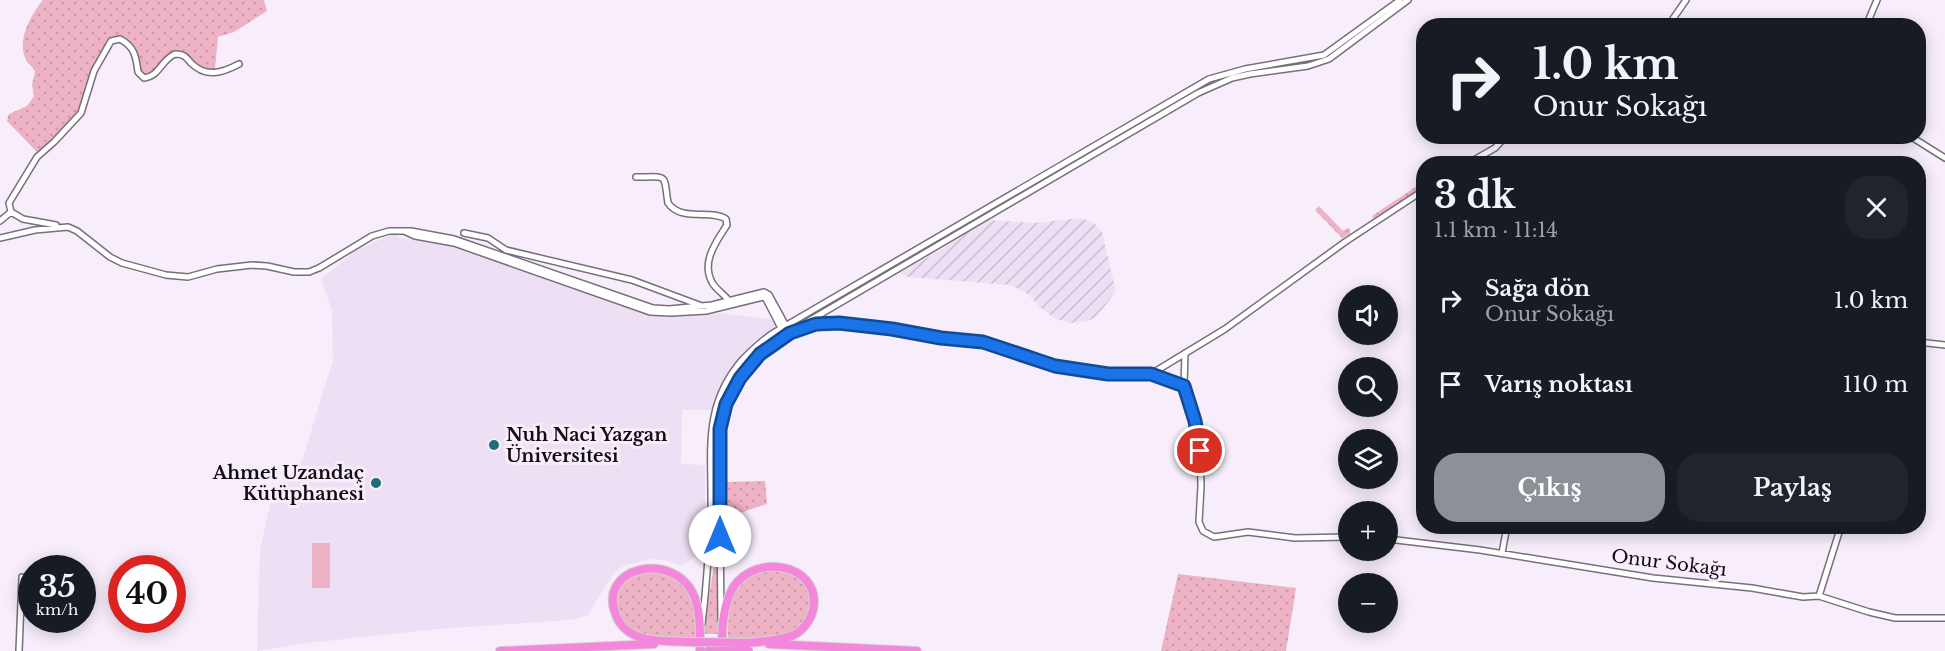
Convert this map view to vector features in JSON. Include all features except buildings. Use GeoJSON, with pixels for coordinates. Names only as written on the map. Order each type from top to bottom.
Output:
{"type":"FeatureCollection","features":[{"type":"Feature","properties":{"kind":"highway"},"geometry":{"type":"LineString","coordinates":[[708,651],[749,647],[795,634],[808,622],[812,614],[814,598],[808,583],[796,573],[782,567],[757,568],[746,574],[737,582],[729,595],[722,632],[722,651]]}},
{"type":"Feature","properties":{"kind":"highway"},"geometry":{"type":"LineString","coordinates":[[700,651],[700,634],[694,596],[682,579],[674,573],[645,568],[627,574],[620,581],[615,589],[613,608],[621,625],[641,638],[689,642],[749,647],[917,651]]}},
{"type":"Feature","properties":{"kind":"highway"},"geometry":{"type":"LineString","coordinates":[[500,651],[689,642]]}},
{"type":"Feature","properties":{"kind":"highway"},"geometry":{"type":"LineString","coordinates":[[749,647],[755,651]]}},
{"type":"Feature","properties":{"kind":"street"},"geometry":{"type":"LineString","coordinates":[[700,634],[708,582],[711,443],[714,411],[722,390],[741,362],[762,341],[1209,80],[1245,69],[1324,55],[1400,0]]}},
{"type":"Feature","properties":{"kind":"street"},"geometry":{"type":"LineString","coordinates":[[722,632],[720,429],[723,413],[732,390],[748,367],[766,350],[790,333],[1198,93],[1232,78],[1308,66],[1329,59],[1408,0]]}},
{"type":"Feature","properties":{"kind":"street"},"geometry":{"type":"LineString","coordinates":[[1674,18],[1686,0]]}},
{"type":"Feature","properties":{"kind":"street"},"geometry":{"type":"LineString","coordinates":[[1869,18],[1877,0]]}},
{"type":"Feature","properties":{"kind":"street"},"geometry":{"type":"LineString","coordinates":[[239,64],[210,73],[196,67],[184,56],[175,54],[167,59],[155,74],[144,78],[138,72],[132,48],[122,40],[112,40],[97,65],[81,113],[35,160],[9,203],[11,212],[23,219],[64,226],[77,231],[110,257],[122,263],[156,273],[182,277],[252,265],[294,272],[309,272],[372,236],[389,231],[411,231],[454,239],[648,306],[664,309],[730,302],[766,292],[783,327]]}},
{"type":"Feature","properties":{"kind":"street"},"geometry":{"type":"LineString","coordinates":[[1481,156],[1499,144]]}},
{"type":"Feature","properties":{"kind":"street"},"geometry":{"type":"LineString","coordinates":[[1923,144],[1945,158]]}},
{"type":"Feature","properties":{"kind":"street"},"geometry":{"type":"LineString","coordinates":[[636,177],[664,179],[667,184],[668,203],[675,210],[726,219],[727,225],[711,252],[708,265],[712,282],[730,302]]}},
{"type":"Feature","properties":{"kind":"street"},"geometry":{"type":"LineString","coordinates":[[1151,374],[1225,329],[1345,242],[1416,195]]}},
{"type":"Feature","properties":{"kind":"street"},"geometry":{"type":"LineString","coordinates":[[0,221],[11,212]]}},
{"type":"Feature","properties":{"kind":"street"},"geometry":{"type":"LineString","coordinates":[[0,238],[25,231],[64,226]]}},
{"type":"Feature","properties":{"kind":"street"},"geometry":{"type":"LineString","coordinates":[[404,231],[415,236],[454,243],[650,312],[705,311],[763,297],[783,327],[790,333]]}},
{"type":"Feature","properties":{"kind":"street"},"geometry":{"type":"LineString","coordinates":[[464,233],[488,238],[506,250],[645,284],[704,306]]}},
{"type":"Feature","properties":{"kind":"street"},"geometry":{"type":"LineString","coordinates":[[790,333],[827,322],[892,329],[941,338],[990,343],[1032,359],[1069,369],[1128,375],[1151,374],[1184,386]]}},
{"type":"Feature","properties":{"kind":"street"},"geometry":{"type":"LineString","coordinates":[[1926,343],[1945,345]]}},
{"type":"Feature","properties":{"kind":"street"},"geometry":{"type":"LineString","coordinates":[[1185,353],[1184,386],[1199,441],[1201,486],[1199,522],[1204,533],[1215,537],[1248,532],[1295,538],[1338,537]]}},
{"type":"Feature","properties":{"kind":"street"},"geometry":{"type":"LineString","coordinates":[[1502,553],[1506,534]]}},
{"type":"Feature","properties":{"kind":"street"},"geometry":{"type":"LineString","coordinates":[[1819,596],[1838,534]]}},
{"type":"Feature","properties":{"kind":"street","name":"Onur Sokağı"},"geometry":{"type":"LineString","coordinates":[[1398,540],[1502,553],[1653,578],[1752,588],[1803,597],[1819,596],[1895,618],[1945,618]]}},
{"type":"Feature","properties":{"kind":"street"},"geometry":{"type":"LineString","coordinates":[[19,651],[20,633]]}},
{"type":"Feature","properties":{"kind":"shaded area"},"geometry":{"type":"Polygon","coordinates":[[[43,0],[264,0],[267,11],[234,32],[218,37],[215,69],[199,65],[186,55],[175,51],[145,76],[141,74],[135,54],[128,42],[118,36],[111,37],[94,67],[81,109],[38,153],[7,121],[9,114],[27,106],[34,96],[32,85],[35,71],[26,60],[23,45],[26,28],[43,0]]]}},
{"type":"Feature","properties":{"kind":"shaded area"},"geometry":{"type":"Polygon","coordinates":[[[1416,187],[1416,192],[1374,219],[1372,216],[1416,187]]]}},
{"type":"Feature","properties":{"kind":"shaded area"},"geometry":{"type":"Polygon","coordinates":[[[1319,206],[1343,231],[1350,229],[1350,234],[1342,238],[1315,210],[1319,206]]]}},
{"type":"Feature","properties":{"kind":"shaded area"},"geometry":{"type":"Polygon","coordinates":[[[1080,218],[1094,223],[1102,232],[1116,292],[1095,318],[1086,321],[1071,323],[1056,319],[1028,294],[1011,285],[908,277],[900,273],[944,248],[985,220],[1035,223],[1080,218]]]}},
{"type":"Feature","properties":{"kind":"shaded area","name":"Nuh Naci Yazgan Üniversitesi"},"geometry":{"type":"Polygon","coordinates":[[[393,234],[398,234],[399,238],[452,246],[653,316],[677,317],[723,313],[774,320],[776,326],[754,342],[730,369],[711,410],[682,410],[681,464],[705,465],[705,550],[681,566],[665,560],[651,559],[625,565],[614,573],[587,616],[569,620],[436,629],[257,651],[260,550],[270,505],[302,461],[333,360],[332,311],[321,279],[355,251],[393,234]]]}},
{"type":"Feature","properties":{"kind":"shaded area"},"geometry":{"type":"Polygon","coordinates":[[[713,445],[717,445],[719,634],[703,634],[713,572],[713,445]]]}},
{"type":"Feature","properties":{"kind":"shaded area"},"geometry":{"type":"Polygon","coordinates":[[[765,481],[767,504],[728,515],[727,482],[765,481]]]}},
{"type":"Feature","properties":{"kind":"shaded area"},"geometry":{"type":"Polygon","coordinates":[[[312,543],[330,543],[330,588],[312,588],[312,543]]]}},
{"type":"Feature","properties":{"kind":"shaded area"},"geometry":{"type":"Polygon","coordinates":[[[771,568],[798,576],[809,588],[810,610],[804,623],[794,632],[780,637],[728,639],[730,604],[736,589],[748,576],[771,568]]]}},
{"type":"Feature","properties":{"kind":"shaded area"},"geometry":{"type":"Polygon","coordinates":[[[638,572],[663,572],[684,585],[694,603],[696,639],[649,637],[635,632],[625,624],[617,606],[618,593],[624,582],[638,572]]]}},
{"type":"Feature","properties":{"kind":"shaded area"},"geometry":{"type":"Polygon","coordinates":[[[1178,574],[1296,588],[1286,651],[1161,651],[1178,574]]]}},
{"type":"Feature","properties":{"kind":"place","name":"Nuh Naci Yazgan Üniversitesi"},"geometry":{"type":"Point","coordinates":[494,445]}},
{"type":"Feature","properties":{"kind":"place","name":"Ahmet Uzandaç Kütüphanesi"},"geometry":{"type":"Point","coordinates":[376,483]}},
{"type":"Feature","properties":{"kind":"route"},"geometry":{"type":"LineString","coordinates":[[720,536],[720,429],[723,413],[732,390],[748,367],[771,345],[790,333],[827,322],[983,342],[1003,347],[1043,363],[1083,371],[1128,375],[1151,374],[1184,386],[1195,421],[1200,451]]}}]}
